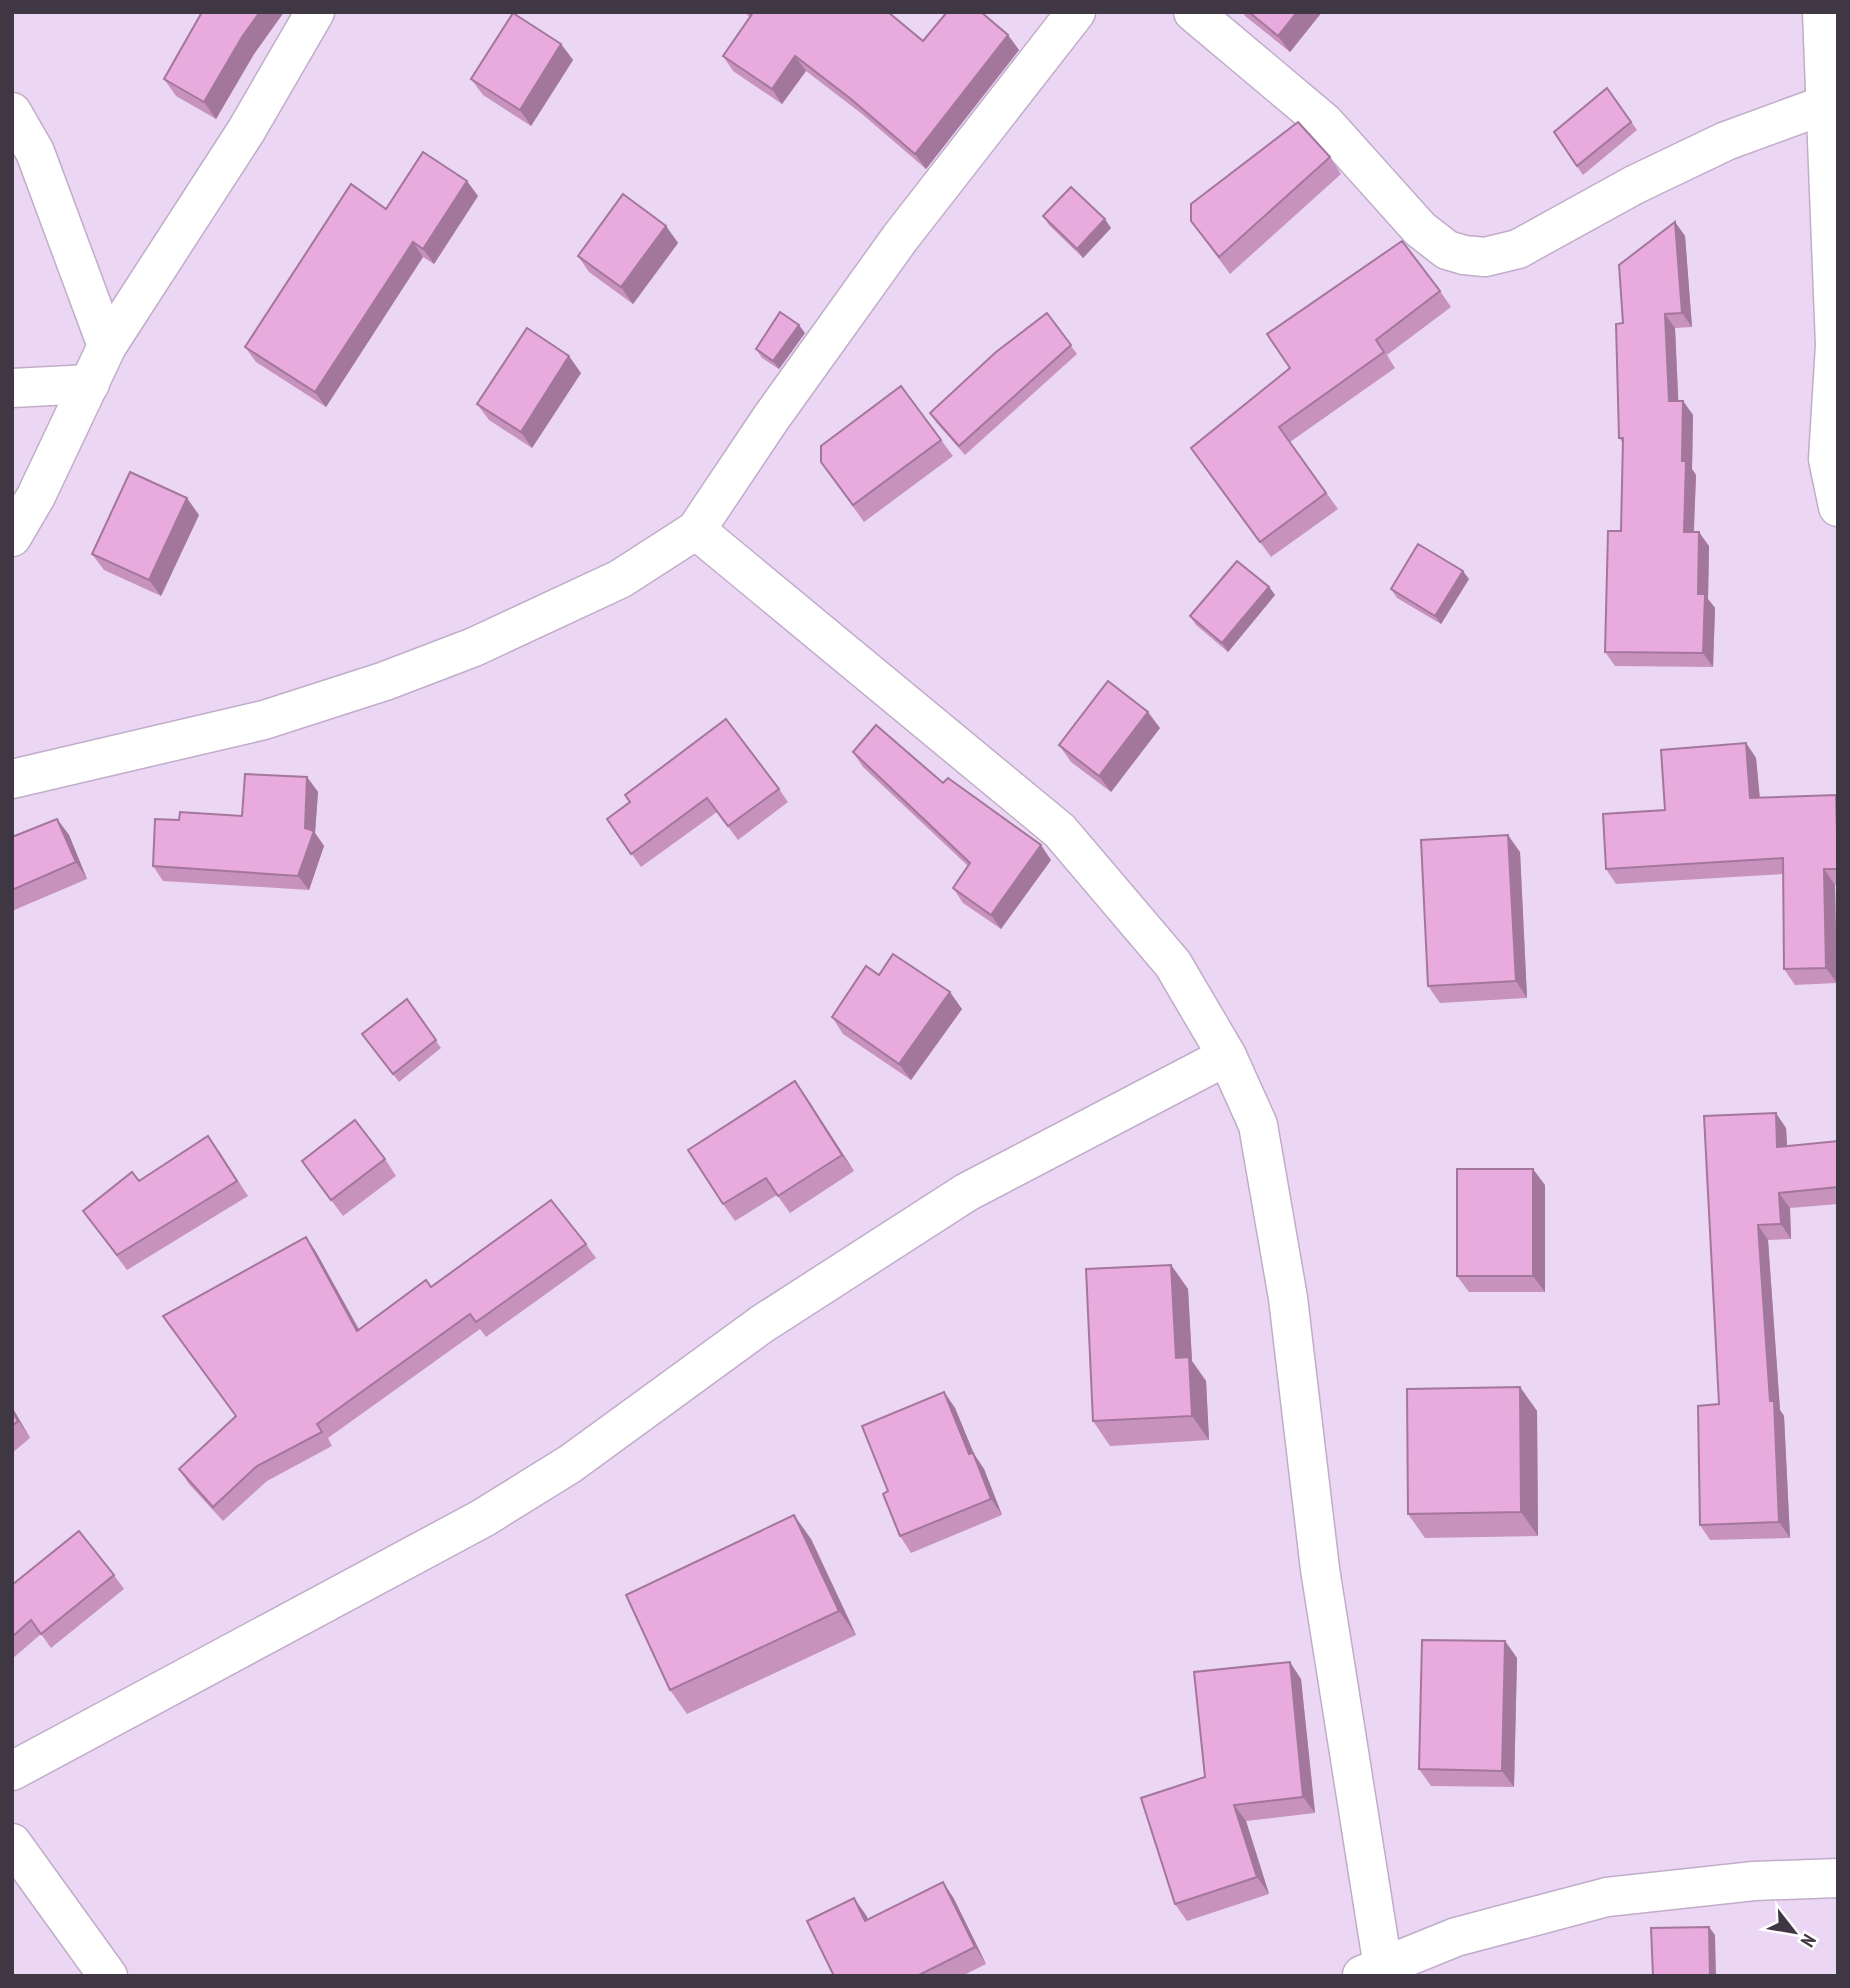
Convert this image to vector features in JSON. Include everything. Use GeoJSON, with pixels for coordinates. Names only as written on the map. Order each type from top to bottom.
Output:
{"type":"FeatureCollection","features":[{"type":"Feature","properties":{"kind":"street"},"geometry":{"type":"LineString","coordinates":[[12,537],[36,496],[107,346],[246,131],[315,12]]}},
{"type":"Feature","properties":{"kind":"street"},"geometry":{"type":"LineString","coordinates":[[1194,12],[1324,122],[1420,229],[1447,250],[1464,255],[1485,257],[1518,249],[1634,184],[1726,141],[1827,104]]}},
{"type":"Feature","properties":{"kind":"street"},"geometry":{"type":"LineString","coordinates":[[1822,12],[1836,344],[1828,458],[1838,507]]}},
{"type":"Feature","properties":{"kind":"street"},"geometry":{"type":"LineString","coordinates":[[12,779],[264,720],[385,681],[474,647],[620,579],[696,530],[771,418],[900,238],[1070,14]]}},
{"type":"Feature","properties":{"kind":"street"},"geometry":{"type":"LineString","coordinates":[[12,112],[36,152],[107,346]]}},
{"type":"Feature","properties":{"kind":"street"},"geometry":{"type":"LineString","coordinates":[[12,388],[90,384]]}},
{"type":"Feature","properties":{"kind":"street"},"geometry":{"type":"LineString","coordinates":[[696,530],[1060,831],[1173,964],[1227,1056],[1258,1125],[1287,1297],[1372,1971],[1457,1937],[1607,1897],[1754,1881],[1838,1878]]}},
{"type":"Feature","properties":{"kind":"street"},"geometry":{"type":"LineString","coordinates":[[12,1771],[483,1518],[570,1464],[762,1325],[967,1192],[1227,1056]]}},
{"type":"Feature","properties":{"kind":"street"},"geometry":{"type":"LineString","coordinates":[[12,1843],[108,1976]]}},
{"type":"Feature","properties":{"kind":"building"},"geometry":{"type":"Polygon","coordinates":[[[202,12],[260,12],[204,102],[164,79],[202,12]]]}},
{"type":"Feature","properties":{"kind":"building"},"geometry":{"type":"Polygon","coordinates":[[[750,12],[888,12],[923,41],[947,12],[981,12],[1008,35],[915,154],[851,99],[795,56],[772,89],[723,56],[752,14],[750,12]]]}},
{"type":"Feature","properties":{"kind":"building"},"geometry":{"type":"Polygon","coordinates":[[[1249,12],[1297,12],[1278,36],[1249,12]]]}},
{"type":"Feature","properties":{"kind":"building"},"geometry":{"type":"Polygon","coordinates":[[[513,13],[561,44],[520,110],[471,79],[513,13]]]}},
{"type":"Feature","properties":{"kind":"building"},"geometry":{"type":"Polygon","coordinates":[[[1607,88],[1631,122],[1577,166],[1554,132],[1607,88]]]}},
{"type":"Feature","properties":{"kind":"building"},"geometry":{"type":"Polygon","coordinates":[[[1298,122],[1330,157],[1219,257],[1191,221],[1191,204],[1298,122]]]}},
{"type":"Feature","properties":{"kind":"building"},"geometry":{"type":"Polygon","coordinates":[[[423,152],[467,181],[423,249],[413,242],[315,392],[245,347],[351,184],[386,209],[423,152]]]}},
{"type":"Feature","properties":{"kind":"building"},"geometry":{"type":"Polygon","coordinates":[[[1071,187],[1105,219],[1077,249],[1043,216],[1071,187]]]}},
{"type":"Feature","properties":{"kind":"building"},"geometry":{"type":"Polygon","coordinates":[[[623,194],[666,226],[621,287],[578,256],[623,194]]]}},
{"type":"Feature","properties":{"kind":"building"},"geometry":{"type":"Polygon","coordinates":[[[1675,222],[1682,313],[1665,314],[1669,401],[1683,401],[1682,461],[1686,461],[1684,532],[1699,532],[1698,594],[1705,594],[1703,653],[1605,652],[1608,531],[1621,531],[1623,438],[1619,438],[1616,324],[1623,323],[1619,265],[1675,222]]]}},
{"type":"Feature","properties":{"kind":"building"},"geometry":{"type":"Polygon","coordinates":[[[1402,241],[1440,291],[1376,340],[1384,352],[1279,427],[1326,493],[1260,542],[1191,448],[1290,368],[1267,334],[1402,241]]]}},
{"type":"Feature","properties":{"kind":"building"},"geometry":{"type":"Polygon","coordinates":[[[780,312],[799,325],[773,361],[756,349],[780,312]]]}},
{"type":"Feature","properties":{"kind":"building"},"geometry":{"type":"Polygon","coordinates":[[[1047,313],[1071,345],[959,446],[930,413],[996,352],[1047,313]]]}},
{"type":"Feature","properties":{"kind":"building"},"geometry":{"type":"Polygon","coordinates":[[[527,328],[569,356],[521,432],[477,404],[527,328]]]}},
{"type":"Feature","properties":{"kind":"building"},"geometry":{"type":"Polygon","coordinates":[[[901,386],[941,440],[853,505],[821,462],[821,446],[901,386]]]}},
{"type":"Feature","properties":{"kind":"building"},"geometry":{"type":"Polygon","coordinates":[[[130,472],[187,498],[149,580],[92,554],[130,472]]]}},
{"type":"Feature","properties":{"kind":"building"},"geometry":{"type":"Polygon","coordinates":[[[1418,544],[1463,571],[1435,616],[1391,589],[1418,544]]]}},
{"type":"Feature","properties":{"kind":"building"},"geometry":{"type":"Polygon","coordinates":[[[1237,561],[1269,587],[1222,643],[1190,616],[1237,561]]]}},
{"type":"Feature","properties":{"kind":"building"},"geometry":{"type":"Polygon","coordinates":[[[1108,681],[1148,712],[1099,776],[1059,745],[1108,681]]]}},
{"type":"Feature","properties":{"kind":"building"},"geometry":{"type":"Polygon","coordinates":[[[726,719],[779,789],[728,826],[707,798],[631,854],[607,819],[630,802],[625,795],[726,719]]]}},
{"type":"Feature","properties":{"kind":"building"},"geometry":{"type":"Polygon","coordinates":[[[876,725],[943,783],[948,778],[1041,845],[991,915],[953,888],[970,863],[853,752],[876,725]]]}},
{"type":"Feature","properties":{"kind":"building"},"geometry":{"type":"Polygon","coordinates":[[[1746,743],[1750,798],[1836,795],[1838,869],[1824,869],[1826,968],[1784,969],[1783,858],[1606,869],[1603,814],[1665,810],[1661,750],[1746,743]]]}},
{"type":"Feature","properties":{"kind":"building"},"geometry":{"type":"Polygon","coordinates":[[[245,774],[307,777],[305,828],[314,831],[298,876],[153,866],[155,819],[179,820],[180,812],[242,816],[245,774]]]}},
{"type":"Feature","properties":{"kind":"building"},"geometry":{"type":"Polygon","coordinates":[[[57,819],[76,862],[12,890],[12,837],[57,819]]]}},
{"type":"Feature","properties":{"kind":"building"},"geometry":{"type":"Polygon","coordinates":[[[1508,835],[1516,981],[1428,986],[1421,840],[1508,835]]]}},
{"type":"Feature","properties":{"kind":"building"},"geometry":{"type":"Polygon","coordinates":[[[893,954],[950,992],[899,1064],[832,1017],[866,966],[879,975],[893,954]]]}},
{"type":"Feature","properties":{"kind":"building"},"geometry":{"type":"Polygon","coordinates":[[[407,999],[436,1040],[393,1074],[362,1034],[407,999]]]}},
{"type":"Feature","properties":{"kind":"building"},"geometry":{"type":"Polygon","coordinates":[[[795,1081],[842,1155],[778,1196],[766,1178],[723,1204],[688,1150],[795,1081]]]}},
{"type":"Feature","properties":{"kind":"building"},"geometry":{"type":"Polygon","coordinates":[[[1776,1113],[1777,1147],[1838,1141],[1838,1187],[1779,1193],[1781,1224],[1758,1225],[1770,1401],[1774,1401],[1779,1522],[1700,1525],[1698,1406],[1719,1404],[1704,1116],[1776,1113]]]}},
{"type":"Feature","properties":{"kind":"building"},"geometry":{"type":"Polygon","coordinates":[[[355,1120],[385,1159],[331,1200],[302,1161],[355,1120]]]}},
{"type":"Feature","properties":{"kind":"building"},"geometry":{"type":"Polygon","coordinates":[[[208,1136],[237,1181],[117,1255],[83,1211],[132,1172],[139,1181],[208,1136]]]}},
{"type":"Feature","properties":{"kind":"building"},"geometry":{"type":"Polygon","coordinates":[[[1457,1169],[1533,1169],[1533,1276],[1457,1276],[1457,1169]]]}},
{"type":"Feature","properties":{"kind":"building"},"geometry":{"type":"Polygon","coordinates":[[[551,1200],[586,1244],[476,1322],[470,1314],[317,1424],[322,1432],[257,1466],[213,1507],[179,1469],[236,1416],[163,1316],[306,1237],[357,1331],[426,1280],[431,1287],[551,1200]]]}},
{"type":"Feature","properties":{"kind":"building"},"geometry":{"type":"Polygon","coordinates":[[[1171,1265],[1176,1358],[1189,1357],[1192,1416],[1093,1421],[1086,1269],[1171,1265]]]}},
{"type":"Feature","properties":{"kind":"building"},"geometry":{"type":"Polygon","coordinates":[[[1520,1387],[1521,1512],[1408,1514],[1407,1389],[1520,1387]]]}},
{"type":"Feature","properties":{"kind":"building"},"geometry":{"type":"Polygon","coordinates":[[[944,1392],[991,1499],[900,1536],[883,1494],[888,1491],[862,1426],[944,1392]]]}},
{"type":"Feature","properties":{"kind":"building"},"geometry":{"type":"Polygon","coordinates":[[[12,1411],[18,1421],[12,1426],[12,1411]]]}},
{"type":"Feature","properties":{"kind":"building"},"geometry":{"type":"Polygon","coordinates":[[[794,1515],[839,1611],[670,1690],[626,1595],[794,1515]]]}},
{"type":"Feature","properties":{"kind":"building"},"geometry":{"type":"Polygon","coordinates":[[[79,1531],[114,1575],[41,1634],[31,1620],[12,1637],[12,1585],[79,1531]]]}},
{"type":"Feature","properties":{"kind":"building"},"geometry":{"type":"Polygon","coordinates":[[[1422,1640],[1505,1641],[1502,1771],[1419,1769],[1422,1640]]]}},
{"type":"Feature","properties":{"kind":"building"},"geometry":{"type":"Polygon","coordinates":[[[1290,1662],[1303,1797],[1234,1805],[1257,1877],[1175,1904],[1141,1798],[1205,1777],[1194,1672],[1290,1662]]]}},
{"type":"Feature","properties":{"kind":"building"},"geometry":{"type":"Polygon","coordinates":[[[943,1882],[975,1947],[917,1976],[834,1976],[807,1921],[854,1898],[865,1921],[943,1882]]]}},
{"type":"Feature","properties":{"kind":"building"},"geometry":{"type":"Polygon","coordinates":[[[1709,1927],[1710,1975],[1653,1976],[1651,1928],[1709,1927]]]}}]}
